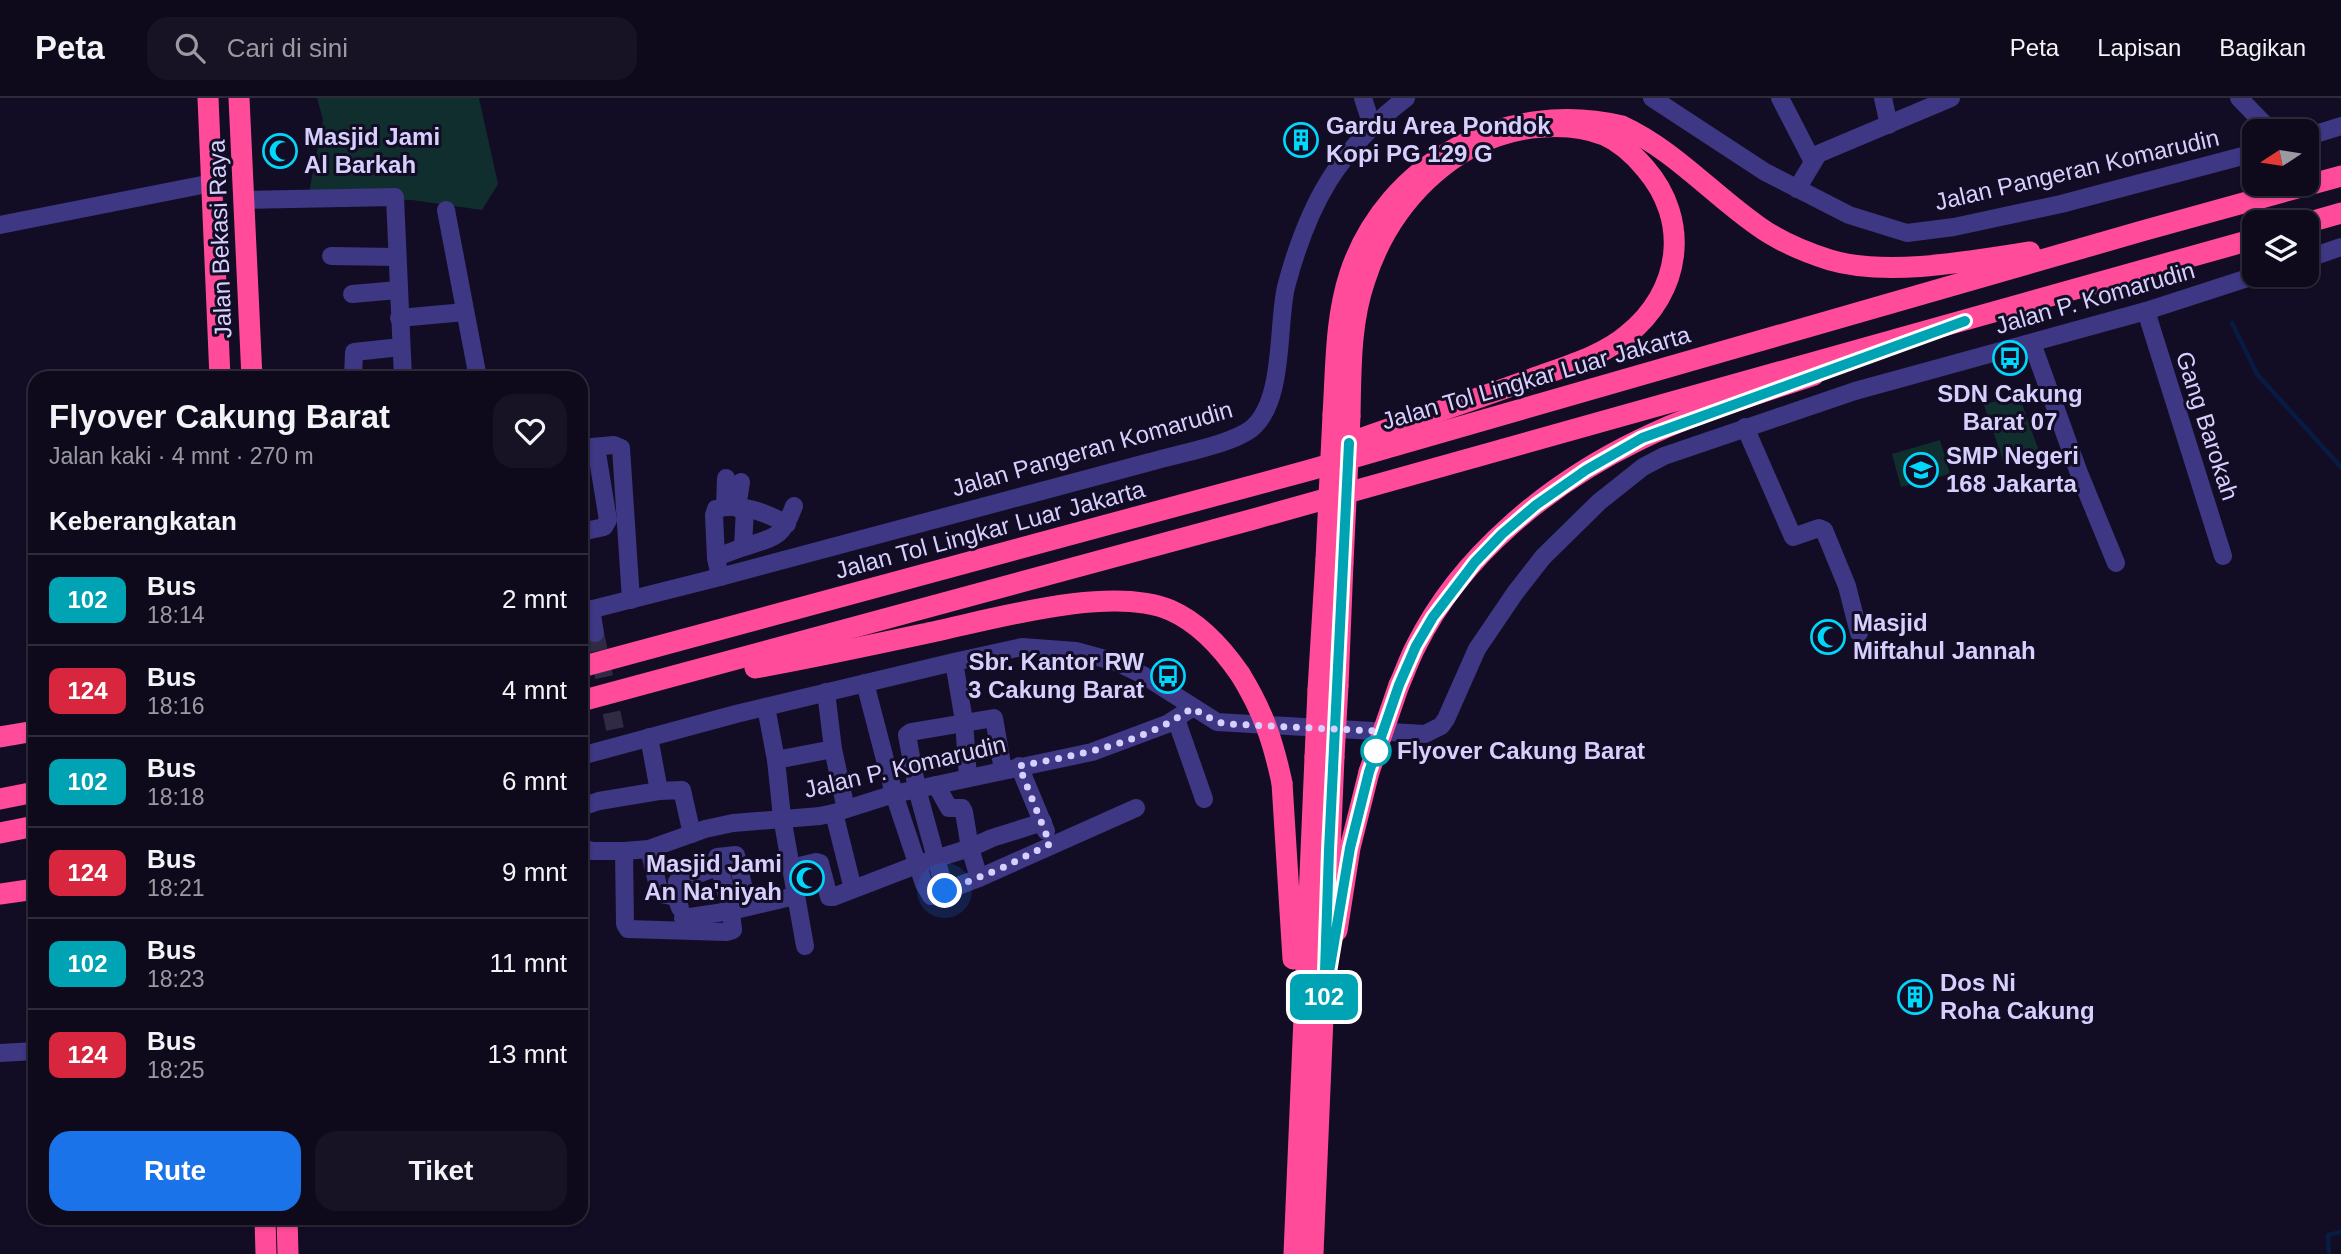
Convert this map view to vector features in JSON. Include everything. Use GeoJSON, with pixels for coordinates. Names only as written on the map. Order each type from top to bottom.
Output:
{"type":"FeatureCollection","features":[{"type":"Feature","properties":{"kind":"highway","name":"Jalan Bekasi Raya"},"geometry":{"type":"LineString","coordinates":[[208,98],[220,371]]}},
{"type":"Feature","properties":{"kind":"highway"},"geometry":{"type":"LineString","coordinates":[[219,98],[230,371]]}},
{"type":"Feature","properties":{"kind":"highway","name":"Jalan Bekasi Raya"},"geometry":{"type":"LineString","coordinates":[[239,98],[252,371]]}},
{"type":"Feature","properties":{"kind":"highway"},"geometry":{"type":"LineString","coordinates":[[1342,415],[1337,339],[1342,305],[1350,274],[1372,225],[1398,188],[1431,155],[1483,124],[1510,115],[1576,110],[1622,126],[1654,143],[1760,228],[1806,252],[1834,261],[1894,267],[1936,265],[2029,253],[2141,231]]}},
{"type":"Feature","properties":{"kind":"highway"},"geometry":{"type":"LineString","coordinates":[[1159,512],[1567,365],[1625,337],[1651,312],[1660,297],[1674,260],[1676,247],[1673,225],[1666,201],[1655,179],[1637,159],[1618,143],[1603,135],[1586,130],[1547,126],[1506,132],[1474,146],[1436,172],[1396,215],[1383,236],[1364,282],[1342,415],[1334,561],[1328,688],[1324,757],[1300,1087],[1294,1254]]}},
{"type":"Feature","properties":{"kind":"highway","name":"Jalan Tol Lingkar Luar Jakarta"},"geometry":{"type":"LineString","coordinates":[[588,665],[1159,512],[2341,176]]}},
{"type":"Feature","properties":{"kind":"highway"},"geometry":{"type":"LineString","coordinates":[[2319,219],[2341,213]]}},
{"type":"Feature","properties":{"kind":"highway"},"geometry":{"type":"LineString","coordinates":[[588,699],[1267,516],[2242,242]]}},
{"type":"Feature","properties":{"kind":"highway"},"geometry":{"type":"LineString","coordinates":[[1324,1002],[1350,848],[1369,772],[1399,685],[1416,646],[1433,617],[1475,562],[1536,505],[1586,470],[1642,438],[1965,321]]}},
{"type":"Feature","properties":{"kind":"highway"},"geometry":{"type":"LineString","coordinates":[[674,678],[758,667],[1032,611],[1101,602],[1145,603],[1169,610],[1193,622],[1227,655],[1256,701],[1268,726],[1282,783],[1300,1087]]}},
{"type":"Feature","properties":{"kind":"highway"},"geometry":{"type":"LineString","coordinates":[[0,737],[28,732]]}},
{"type":"Feature","properties":{"kind":"highway"},"geometry":{"type":"LineString","coordinates":[[1313,1254],[1324,1002],[1324,757]]}},
{"type":"Feature","properties":{"kind":"highway"},"geometry":{"type":"LineString","coordinates":[[0,799],[28,793]]}},
{"type":"Feature","properties":{"kind":"highway"},"geometry":{"type":"LineString","coordinates":[[0,833],[28,827]]}},
{"type":"Feature","properties":{"kind":"highway"},"geometry":{"type":"LineString","coordinates":[[0,894],[28,890]]}},
{"type":"Feature","properties":{"kind":"highway"},"geometry":{"type":"LineString","coordinates":[[253,1225],[254,1254]]}},
{"type":"Feature","properties":{"kind":"highway"},"geometry":{"type":"LineString","coordinates":[[265,1225],[266,1254]]}},
{"type":"Feature","properties":{"kind":"highway"},"geometry":{"type":"LineString","coordinates":[[287,1225],[288,1254]]}},
{"type":"Feature","properties":{"kind":"street"},"geometry":{"type":"LineString","coordinates":[[1363,98],[1372,126]]}},
{"type":"Feature","properties":{"kind":"street","name":"Jalan Pangeran Komarudin"},"geometry":{"type":"LineString","coordinates":[[588,611],[1200,448],[1250,429],[1265,410],[1272,388],[1286,289],[1306,225],[1339,163],[1372,126],[1406,98]]}},
{"type":"Feature","properties":{"kind":"street","name":"Jalan Pangeran Komarudin"},"geometry":{"type":"LineString","coordinates":[[1652,98],[1753,166],[1849,215],[1907,233],[2061,204],[2242,156]]}},
{"type":"Feature","properties":{"kind":"street"},"geometry":{"type":"LineString","coordinates":[[1780,98],[1813,162]]}},
{"type":"Feature","properties":{"kind":"street"},"geometry":{"type":"LineString","coordinates":[[1883,98],[1889,125]]}},
{"type":"Feature","properties":{"kind":"street"},"geometry":{"type":"LineString","coordinates":[[1797,188],[1818,154],[1951,98]]}},
{"type":"Feature","properties":{"kind":"street"},"geometry":{"type":"LineString","coordinates":[[2239,98],[2260,119]]}},
{"type":"Feature","properties":{"kind":"street"},"geometry":{"type":"LineString","coordinates":[[2319,133],[2341,126]]}},
{"type":"Feature","properties":{"kind":"street"},"geometry":{"type":"LineString","coordinates":[[0,225],[212,183]]}},
{"type":"Feature","properties":{"kind":"street"},"geometry":{"type":"LineString","coordinates":[[244,200],[394,196],[403,371]]}},
{"type":"Feature","properties":{"kind":"street"},"geometry":{"type":"LineString","coordinates":[[446,210],[477,371]]}},
{"type":"Feature","properties":{"kind":"street"},"geometry":{"type":"LineString","coordinates":[[2319,255],[2341,247]]}},
{"type":"Feature","properties":{"kind":"street"},"geometry":{"type":"LineString","coordinates":[[331,256],[396,257]]}},
{"type":"Feature","properties":{"kind":"street","name":"Jalan P. Komarudin"},"geometry":{"type":"LineString","coordinates":[[588,848],[624,851],[649,849],[733,823],[820,816],[894,794],[1092,752],[1176,719],[1192,708],[1217,722],[1228,724],[1425,734],[1441,726],[1446,719],[1477,649],[1543,557],[1587,513],[1643,467],[1664,456],[1854,391],[2146,311],[2242,280]]}},
{"type":"Feature","properties":{"kind":"street"},"geometry":{"type":"LineString","coordinates":[[352,293],[398,290]]}},
{"type":"Feature","properties":{"kind":"street","name":"Gang Barokah"},"geometry":{"type":"LineString","coordinates":[[2146,311],[2223,556]]}},
{"type":"Feature","properties":{"kind":"street"},"geometry":{"type":"LineString","coordinates":[[399,318],[465,312]]}},
{"type":"Feature","properties":{"kind":"street"},"geometry":{"type":"LineString","coordinates":[[2032,343],[2079,473],[2116,563]]}},
{"type":"Feature","properties":{"kind":"street"},"geometry":{"type":"LineString","coordinates":[[353,371],[354,352],[401,347]]}},
{"type":"Feature","properties":{"kind":"street"},"geometry":{"type":"LineString","coordinates":[[1745,428],[1793,537],[1819,528],[1824,530],[1847,586],[1859,633]]}},
{"type":"Feature","properties":{"kind":"street"},"geometry":{"type":"LineString","coordinates":[[588,530],[604,527],[608,520],[588,447],[614,445],[621,448],[631,600]]}},
{"type":"Feature","properties":{"kind":"street"},"geometry":{"type":"LineString","coordinates":[[734,480],[743,547]]}},
{"type":"Feature","properties":{"kind":"street"},"geometry":{"type":"LineString","coordinates":[[716,558],[771,540],[787,524],[794,506]]}},
{"type":"Feature","properties":{"kind":"street"},"geometry":{"type":"LineString","coordinates":[[720,577],[716,558],[716,509],[763,511],[787,524]]}},
{"type":"Feature","properties":{"kind":"street"},"geometry":{"type":"LineString","coordinates":[[588,627],[590,634]]}},
{"type":"Feature","properties":{"kind":"street"},"geometry":{"type":"LineString","coordinates":[[588,752],[612,738],[649,737],[826,692],[1022,648],[1076,651],[1116,662],[1135,671],[1192,708]]}},
{"type":"Feature","properties":{"kind":"street"},"geometry":{"type":"LineString","coordinates":[[954,662],[964,721],[968,778]]}},
{"type":"Feature","properties":{"kind":"street"},"geometry":{"type":"LineString","coordinates":[[865,683],[894,794],[927,862],[945,891],[1136,808]]}},
{"type":"Feature","properties":{"kind":"street"},"geometry":{"type":"LineString","coordinates":[[826,692],[840,811],[853,889]]}},
{"type":"Feature","properties":{"kind":"street"},"geometry":{"type":"LineString","coordinates":[[766,707],[805,946]]}},
{"type":"Feature","properties":{"kind":"street"},"geometry":{"type":"LineString","coordinates":[[927,862],[907,734],[964,721],[994,718],[1011,768],[1043,822],[1050,844]]}},
{"type":"Feature","properties":{"kind":"street"},"geometry":{"type":"LineString","coordinates":[[1176,719],[1204,799]]}},
{"type":"Feature","properties":{"kind":"street"},"geometry":{"type":"LineString","coordinates":[[649,737],[659,791]]}},
{"type":"Feature","properties":{"kind":"street"},"geometry":{"type":"LineString","coordinates":[[776,760],[833,749]]}},
{"type":"Feature","properties":{"kind":"street"},"geometry":{"type":"LineString","coordinates":[[936,785],[949,808],[963,810],[979,878]]}},
{"type":"Feature","properties":{"kind":"street"},"geometry":{"type":"LineString","coordinates":[[588,805],[659,791],[682,790],[699,832],[718,862],[740,909]]}},
{"type":"Feature","properties":{"kind":"street"},"geometry":{"type":"LineString","coordinates":[[791,868],[820,863],[829,897],[1043,822]]}},
{"type":"Feature","properties":{"kind":"street"},"geometry":{"type":"LineString","coordinates":[[992,838],[1002,868]]}},
{"type":"Feature","properties":{"kind":"street"},"geometry":{"type":"LineString","coordinates":[[649,849],[659,890],[662,894],[676,897]]}},
{"type":"Feature","properties":{"kind":"street"},"geometry":{"type":"LineString","coordinates":[[624,851],[628,929],[683,924],[795,896]]}},
{"type":"Feature","properties":{"kind":"street"},"geometry":{"type":"LineString","coordinates":[[683,924],[676,897],[677,881],[718,862]]}},
{"type":"Feature","properties":{"kind":"street"},"geometry":{"type":"LineString","coordinates":[[0,1053],[28,1051]]}},
{"type":"Feature","properties":{"kind":"green space"},"geometry":{"type":"Polygon","coordinates":[[[317,98],[479,98],[498,184],[482,210],[412,200],[307,203],[323,120],[317,98]]]}},
{"type":"Feature","properties":{"kind":"green space"},"geometry":{"type":"Polygon","coordinates":[[[2018,393],[2039,451],[2004,463],[1984,405],[2018,393]]]}},
{"type":"Feature","properties":{"kind":"green space"},"geometry":{"type":"Polygon","coordinates":[[[1940,440],[1950,474],[1901,487],[1892,454],[1940,440]]]}},
{"type":"Feature","properties":{"kind":"waterway"},"geometry":{"type":"LineString","coordinates":[[2232,323],[2257,374],[2341,467]]}},
{"type":"Feature","properties":{"kind":"waterway"},"geometry":{"type":"LineString","coordinates":[[2329,1254],[2328,1235],[2341,1232]]}},
{"type":"Feature","properties":{"kind":"tunnel"},"geometry":{"type":"LineString","coordinates":[[595,633],[615,729]]}},
{"type":"Feature","properties":{"kind":"bus line","name":"102"},"geometry":{"type":"LineString","coordinates":[[1349,443],[1324,1002],[1350,848],[1369,772],[1399,685],[1416,646],[1433,617],[1475,562],[1536,505],[1586,470],[1642,438],[1965,321]]}},
{"type":"Feature","properties":{"kind":"place","name":"Gardu Area Pondok Kopi PG 129 G"},"geometry":{"type":"Point","coordinates":[1301,140]}},
{"type":"Feature","properties":{"kind":"place","name":"Masjid Jami Al Barkah"},"geometry":{"type":"Point","coordinates":[280,151]}},
{"type":"Feature","properties":{"kind":"place","name":"SDN Cakung Barat 07"},"geometry":{"type":"Point","coordinates":[2010,358]}},
{"type":"Feature","properties":{"kind":"place","name":"SMP Negeri 168 Jakarta"},"geometry":{"type":"Point","coordinates":[1921,470]}},
{"type":"Feature","properties":{"kind":"place","name":"Masjid Miftahul Jannah"},"geometry":{"type":"Point","coordinates":[1828,637]}},
{"type":"Feature","properties":{"kind":"place","name":"Sbr. Kantor RW 3 Cakung Barat"},"geometry":{"type":"Point","coordinates":[1168,676]}},
{"type":"Feature","properties":{"kind":"place","name":"Flyover Cakung Barat"},"geometry":{"type":"Point","coordinates":[1376,751]}},
{"type":"Feature","properties":{"kind":"place","name":"Masjid Jami An Na'niyah"},"geometry":{"type":"Point","coordinates":[807,878]}},
{"type":"Feature","properties":{"kind":"place","name":"Dos Ni Roha Cakung"},"geometry":{"type":"Point","coordinates":[1915,997]}},
{"type":"Feature","properties":{"kind":"route"},"geometry":{"type":"LineString","coordinates":[[945,891],[1002,868],[1050,844],[1019,766],[1092,752],[1167,724],[1192,708],[1217,722],[1228,724],[1376,731],[1376,751]]}}]}
